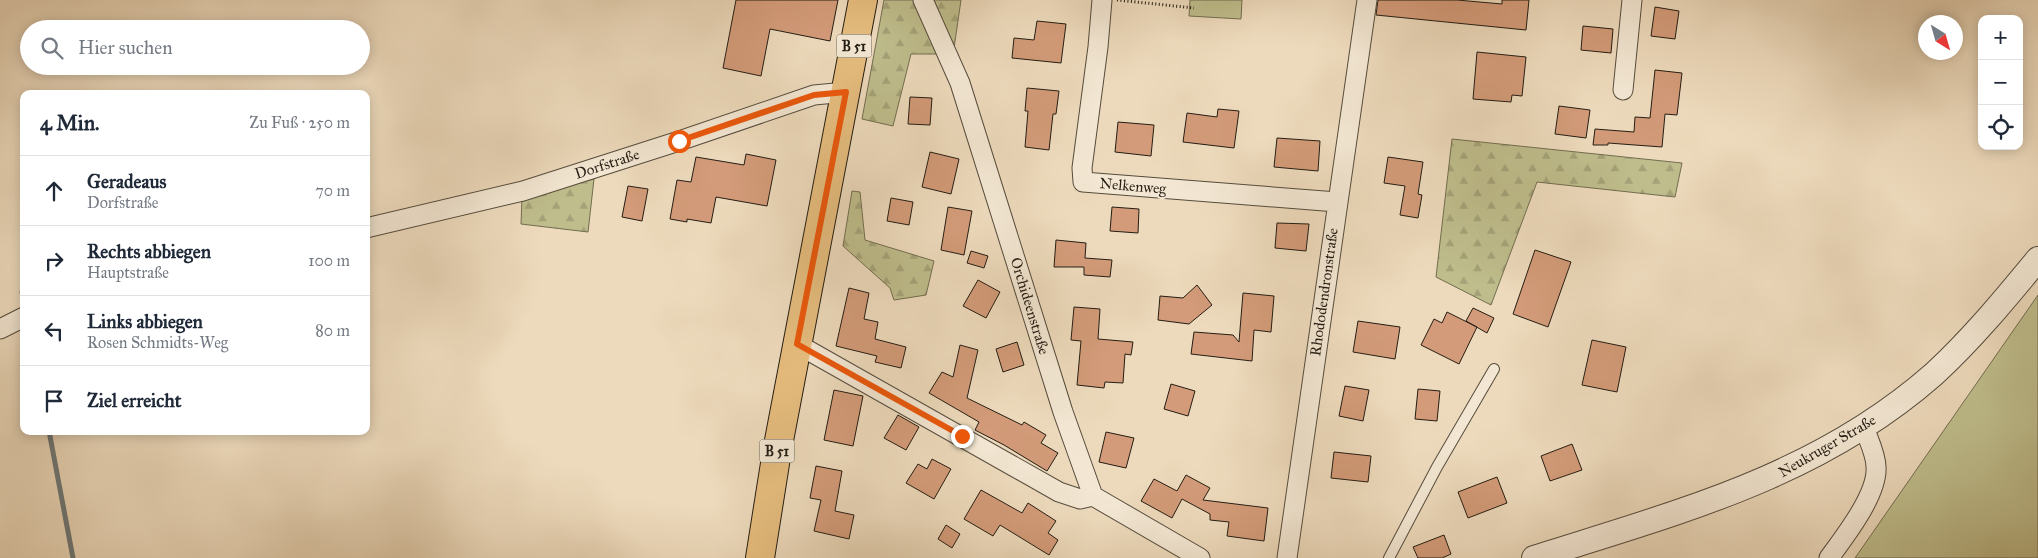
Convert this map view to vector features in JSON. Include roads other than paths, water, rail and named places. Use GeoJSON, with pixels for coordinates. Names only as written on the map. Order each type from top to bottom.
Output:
{"type":"FeatureCollection","features":[{"type":"Feature","properties":{"kind":"main road","name":"B 51"},"geometry":{"type":"LineString","coordinates":[[760,558],[777,451],[863,0]]}},
{"type":"Feature","properties":{"kind":"street","name":"Orchideenstraße"},"geometry":{"type":"LineString","coordinates":[[923,0],[960,83],[1063,412],[1093,496]]}},
{"type":"Feature","properties":{"kind":"street","name":"Nelkenweg"},"geometry":{"type":"LineString","coordinates":[[1102,0],[1098,47],[1082,168],[1083,182],[1337,202]]}},
{"type":"Feature","properties":{"kind":"street","name":"Rhododendronstraße"},"geometry":{"type":"LineString","coordinates":[[1287,558],[1367,0]]}},
{"type":"Feature","properties":{"kind":"street"},"geometry":{"type":"LineString","coordinates":[[1623,90],[1632,0]]}},
{"type":"Feature","properties":{"kind":"street","name":"Dorfstraße"},"geometry":{"type":"LineString","coordinates":[[370,227],[523,191],[814,95],[846,92]]}},
{"type":"Feature","properties":{"kind":"street","name":"Neukruger Straße"},"geometry":{"type":"LineString","coordinates":[[1534,558],[1695,507],[1771,477],[1820,453],[1864,427],[1894,406],[1934,373],[1993,315],[2038,259]]}},
{"type":"Feature","properties":{"kind":"street"},"geometry":{"type":"LineString","coordinates":[[0,329],[20,319]]}},
{"type":"Feature","properties":{"kind":"street"},"geometry":{"type":"LineString","coordinates":[[797,344],[1059,492],[1080,499],[1093,496],[1200,558]]}},
{"type":"Feature","properties":{"kind":"street"},"geometry":{"type":"LineString","coordinates":[[1829,558],[1853,524],[1872,489],[1876,477],[1876,465],[1864,427]]}},
{"type":"Feature","properties":{"kind":"lane"},"geometry":{"type":"LineString","coordinates":[[1388,558],[1437,467],[1494,369]]}},
{"type":"Feature","properties":{"kind":"waterway"},"geometry":{"type":"LineString","coordinates":[[50,435],[73,558]]}}]}
